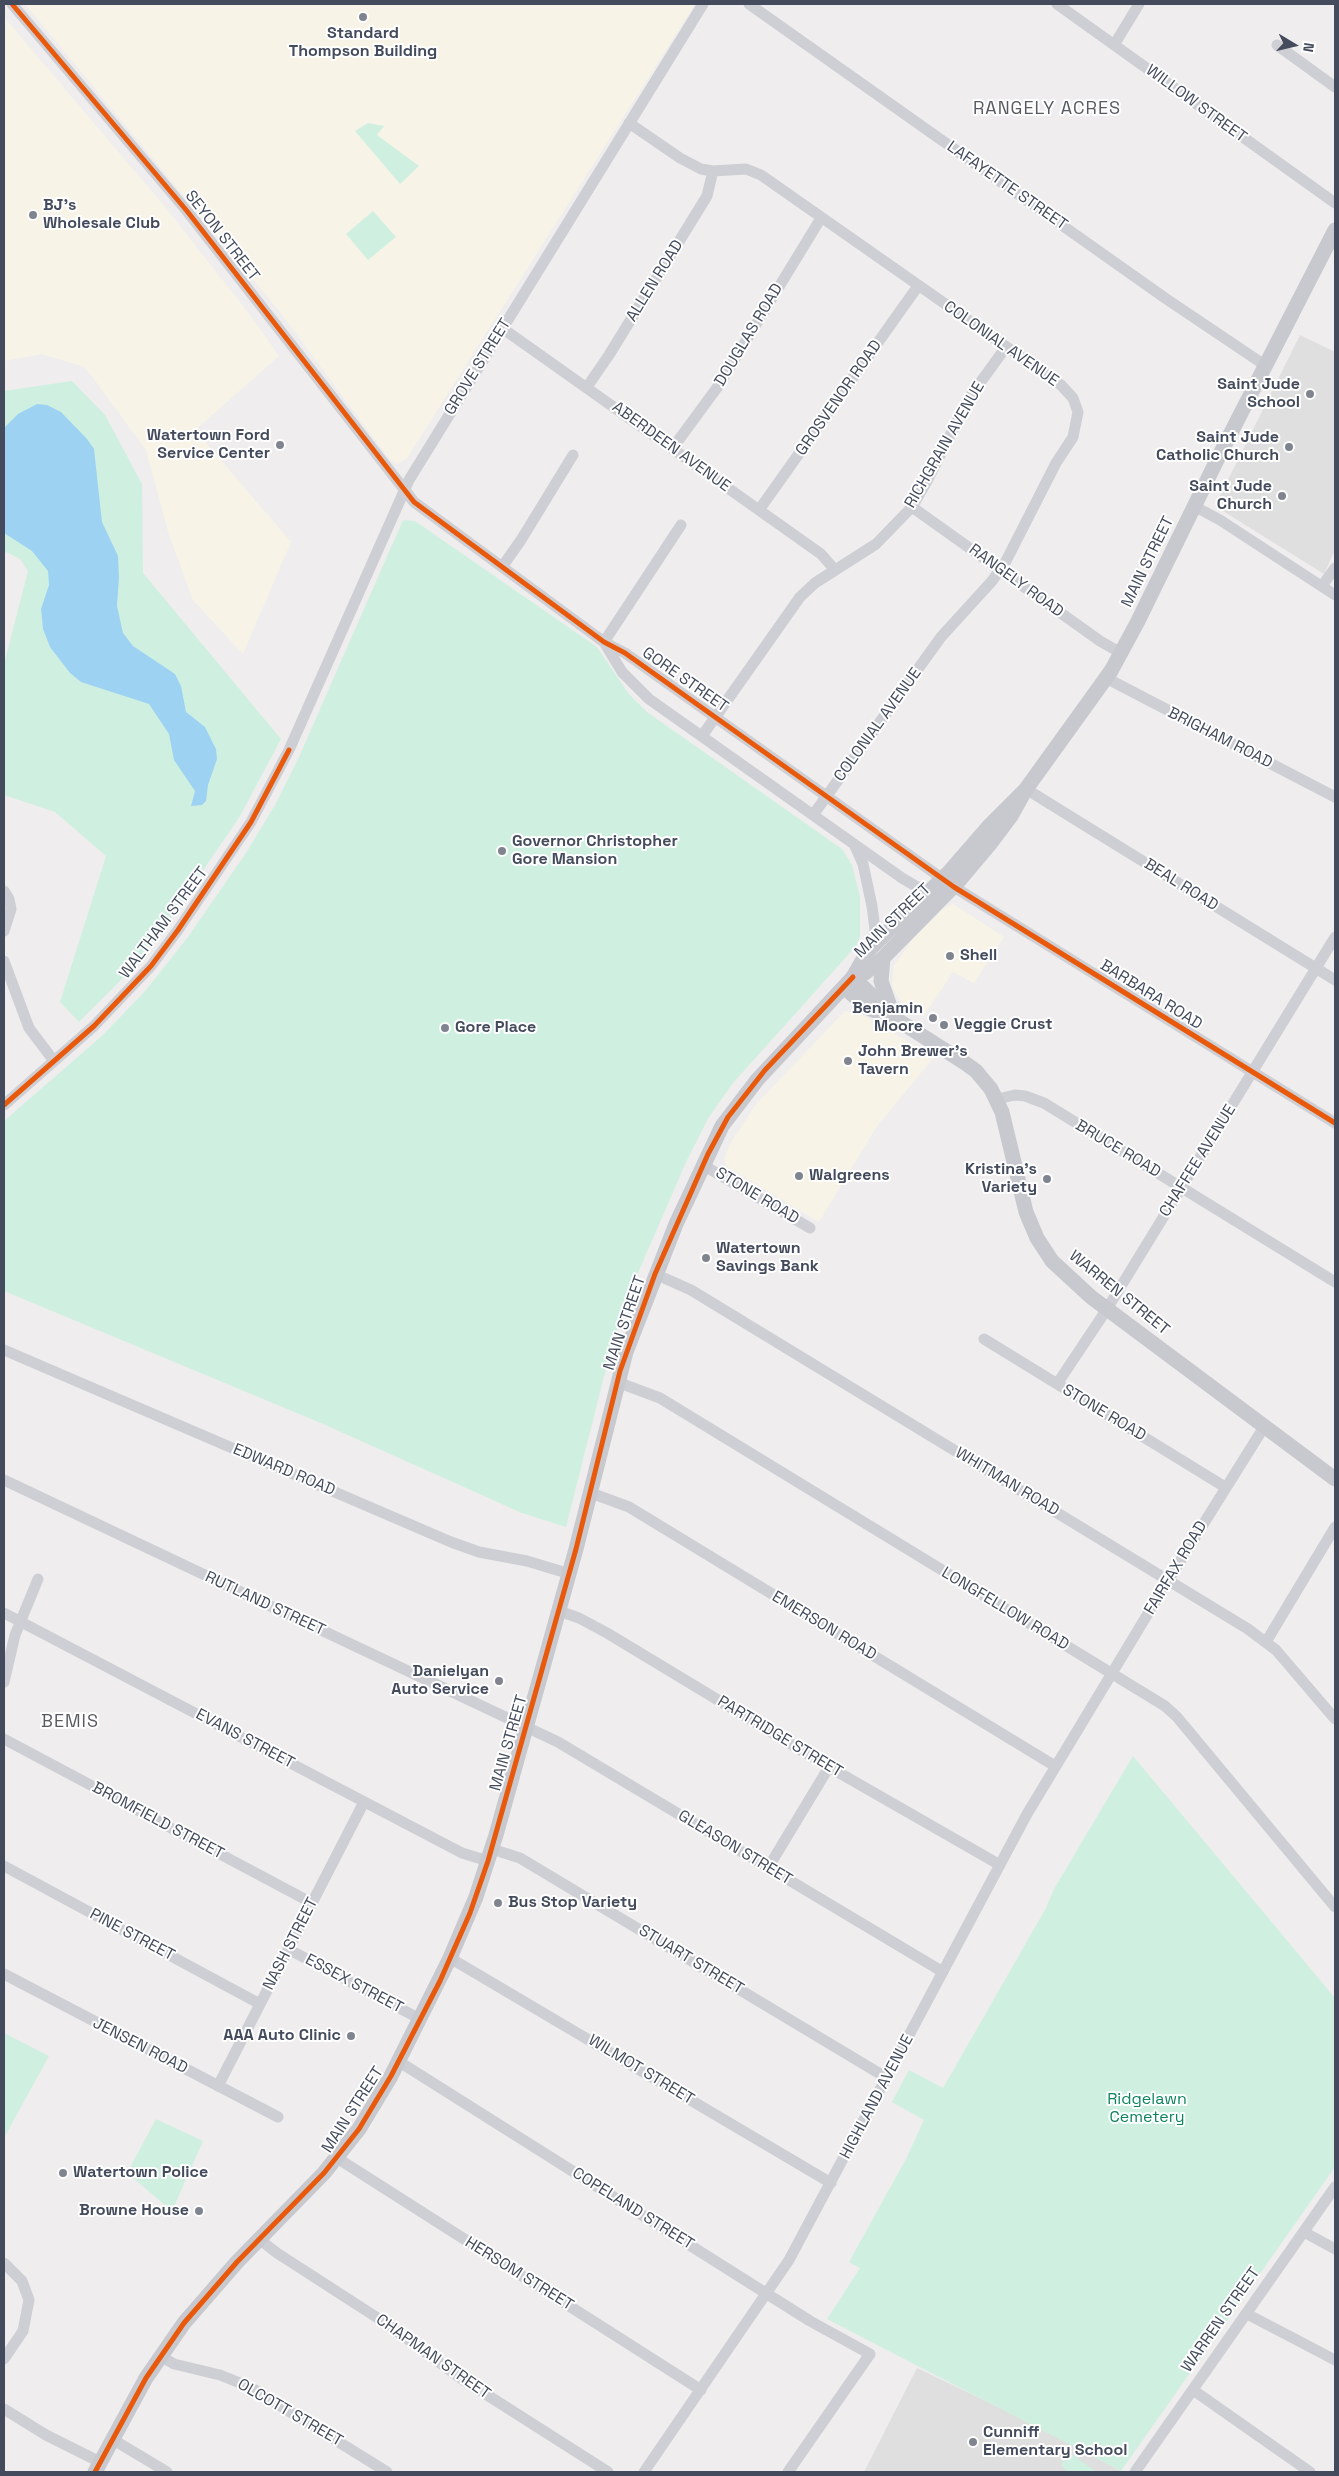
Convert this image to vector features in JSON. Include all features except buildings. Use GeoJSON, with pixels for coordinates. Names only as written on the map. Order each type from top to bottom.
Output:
{"type":"FeatureCollection","features":[{"type":"Feature","properties":{"kind":"main road","name":"MAIN STREET"},"geometry":{"type":"LineString","coordinates":[[849,982],[883,958],[948,882],[990,824],[1026,789],[1106,678],[1121,653],[1335,230]]}},
{"type":"Feature","properties":{"kind":"main road","name":"MAIN STREET"},"geometry":{"type":"LineString","coordinates":[[98,2467],[160,2356],[204,2299],[337,2158],[372,2109],[398,2062],[450,1958],[490,1855],[570,1574],[617,1382],[631,1335],[655,1274],[722,1126],[746,1093],[849,982],[860,961],[872,946],[929,892],[948,882]]}},
{"type":"Feature","properties":{"kind":"main road"},"geometry":{"type":"LineString","coordinates":[[883,958],[880,970],[881,986],[896,1019]]}},
{"type":"Feature","properties":{"kind":"main road","name":"WARREN STREET"},"geometry":{"type":"LineString","coordinates":[[849,982],[866,1006],[896,1019],[976,1071],[984,1080],[997,1099],[1008,1135],[1020,1191],[1037,1238],[1052,1261],[1074,1283],[1107,1309],[1335,1479]]}},
{"type":"Feature","properties":{"kind":"street","name":"SEYON STREET"},"geometry":{"type":"LineString","coordinates":[[12,4],[187,211],[403,491]]}},
{"type":"Feature","properties":{"kind":"street","name":"GROVE STREET"},"geometry":{"type":"LineString","coordinates":[[289,750],[403,491],[703,4]]}},
{"type":"Feature","properties":{"kind":"street","name":"LAFAYETTE STREET"},"geometry":{"type":"LineString","coordinates":[[749,4],[1165,298],[1266,366]]}},
{"type":"Feature","properties":{"kind":"street","name":"WILLOW STREET"},"geometry":{"type":"LineString","coordinates":[[1057,4],[1335,203]]}},
{"type":"Feature","properties":{"kind":"street"},"geometry":{"type":"LineString","coordinates":[[1114,45],[1139,4]]}},
{"type":"Feature","properties":{"kind":"street"},"geometry":{"type":"LineString","coordinates":[[1277,45],[1335,87]]}},
{"type":"Feature","properties":{"kind":"street","name":"COLONIAL AVENUE"},"geometry":{"type":"LineString","coordinates":[[629,123],[690,164],[713,171],[737,168],[754,172],[1061,385],[1073,398],[1078,412],[1072,437],[1056,463],[1016,546],[1000,570],[941,637],[813,815]]}},
{"type":"Feature","properties":{"kind":"street","name":"ALLEN ROAD"},"geometry":{"type":"LineString","coordinates":[[588,387],[610,355],[707,196],[713,171]]}},
{"type":"Feature","properties":{"kind":"street","name":"DOUGLAS ROAD"},"geometry":{"type":"LineString","coordinates":[[672,449],[719,385],[821,218]]}},
{"type":"Feature","properties":{"kind":"street","name":"GROSVENOR ROAD"},"geometry":{"type":"LineString","coordinates":[[759,510],[918,286]]}},
{"type":"Feature","properties":{"kind":"street","name":"ABERDEEN AVENUE"},"geometry":{"type":"LineString","coordinates":[[502,328],[588,387],[821,554],[836,570]]}},
{"type":"Feature","properties":{"kind":"street","name":"RICHGRAIN AVENUE"},"geometry":{"type":"LineString","coordinates":[[702,736],[807,588],[876,544],[912,507],[928,481],[969,398],[1006,347]]}},
{"type":"Feature","properties":{"kind":"street"},"geometry":{"type":"LineString","coordinates":[[502,567],[574,455]]}},
{"type":"Feature","properties":{"kind":"street","name":"GORE STREET"},"geometry":{"type":"LineString","coordinates":[[403,491],[418,506],[604,642],[626,653],[948,882]]}},
{"type":"Feature","properties":{"kind":"street"},"geometry":{"type":"LineString","coordinates":[[1194,506],[1335,595]]}},
{"type":"Feature","properties":{"kind":"street","name":"RANGELY ROAD"},"geometry":{"type":"LineString","coordinates":[[912,507],[1100,641],[1121,653]]}},
{"type":"Feature","properties":{"kind":"street"},"geometry":{"type":"LineString","coordinates":[[604,642],[681,525]]}},
{"type":"Feature","properties":{"kind":"street"},"geometry":{"type":"LineString","coordinates":[[1322,586],[1335,568]]}},
{"type":"Feature","properties":{"kind":"street","name":"GORE STREET"},"geometry":{"type":"LineString","coordinates":[[604,642],[616,663],[634,686],[908,882],[929,892]]}},
{"type":"Feature","properties":{"kind":"street","name":"BRIGHAM ROAD"},"geometry":{"type":"LineString","coordinates":[[1106,678],[1335,797]]}},
{"type":"Feature","properties":{"kind":"street","name":"WALTHAM STREET"},"geometry":{"type":"LineString","coordinates":[[4,1105],[108,1012],[164,950],[251,822],[289,750]]}},
{"type":"Feature","properties":{"kind":"street","name":"BEAL ROAD"},"geometry":{"type":"LineString","coordinates":[[1026,789],[1335,980]]}},
{"type":"Feature","properties":{"kind":"street"},"geometry":{"type":"LineString","coordinates":[[853,843],[861,857],[866,876],[874,925],[872,946]]}},
{"type":"Feature","properties":{"kind":"street","name":"BARBARA ROAD"},"geometry":{"type":"LineString","coordinates":[[948,882],[1335,1123]]}},
{"type":"Feature","properties":{"kind":"street"},"geometry":{"type":"LineString","coordinates":[[4,891],[9,898],[11,909],[4,931]]}},
{"type":"Feature","properties":{"kind":"street","name":"CHAFFEE AVENUE"},"geometry":{"type":"LineString","coordinates":[[1057,1384],[1107,1309],[1335,937]]}},
{"type":"Feature","properties":{"kind":"street"},"geometry":{"type":"LineString","coordinates":[[4,961],[29,1028],[54,1060]]}},
{"type":"Feature","properties":{"kind":"street","name":"BRUCE ROAD"},"geometry":{"type":"LineString","coordinates":[[997,1099],[1015,1095],[1035,1099],[1335,1282]]}},
{"type":"Feature","properties":{"kind":"street","name":"STONE ROAD"},"geometry":{"type":"LineString","coordinates":[[703,1165],[810,1228]]}},
{"type":"Feature","properties":{"kind":"street","name":"WHITMAN ROAD"},"geometry":{"type":"LineString","coordinates":[[655,1274],[691,1290],[1168,1580],[1266,1642],[1284,1659],[1335,1719]]}},
{"type":"Feature","properties":{"kind":"street","name":"STONE ROAD"},"geometry":{"type":"LineString","coordinates":[[984,1339],[1225,1487]]}},
{"type":"Feature","properties":{"kind":"street","name":"EDWARD ROAD"},"geometry":{"type":"LineString","coordinates":[[4,1350],[451,1542],[479,1552],[527,1561],[570,1574]]}},
{"type":"Feature","properties":{"kind":"street","name":"LONGFELLOW ROAD"},"geometry":{"type":"LineString","coordinates":[[617,1382],[660,1398],[1165,1706],[1177,1717],[1335,1907]]}},
{"type":"Feature","properties":{"kind":"street","name":"FAIRFAX ROAD"},"geometry":{"type":"LineString","coordinates":[[1089,1710],[1225,1487],[1264,1427]]}},
{"type":"Feature","properties":{"kind":"street","name":"RUTLAND STREET"},"geometry":{"type":"LineString","coordinates":[[4,1480],[526,1728]]}},
{"type":"Feature","properties":{"kind":"street","name":"EMERSON ROAD"},"geometry":{"type":"LineString","coordinates":[[590,1493],[628,1507],[1055,1766]]}},
{"type":"Feature","properties":{"kind":"street"},"geometry":{"type":"LineString","coordinates":[[1266,1642],[1335,1527]]}},
{"type":"Feature","properties":{"kind":"street"},"geometry":{"type":"LineString","coordinates":[[4,1682],[20,1621],[38,1579]]}},
{"type":"Feature","properties":{"kind":"street","name":"PARTRIDGE STREET"},"geometry":{"type":"LineString","coordinates":[[559,1611],[579,1618],[607,1633],[828,1767],[1000,1866]]}},
{"type":"Feature","properties":{"kind":"street","name":"EVANS STREET"},"geometry":{"type":"LineString","coordinates":[[4,1613],[462,1853],[490,1855]]}},
{"type":"Feature","properties":{"kind":"street","name":"HIGHLAND AVENUE"},"geometry":{"type":"LineString","coordinates":[[644,2472],[792,2254],[942,1972],[1055,1766],[1089,1710]]}},
{"type":"Feature","properties":{"kind":"street","name":"GLEASON STREET"},"geometry":{"type":"LineString","coordinates":[[526,1728],[558,1742],[942,1972]]}},
{"type":"Feature","properties":{"kind":"street","name":"BROMFIELD STREET"},"geometry":{"type":"LineString","coordinates":[[4,1739],[312,1903]]}},
{"type":"Feature","properties":{"kind":"street"},"geometry":{"type":"LineString","coordinates":[[768,1868],[828,1767]]}},
{"type":"Feature","properties":{"kind":"street","name":"NASH STREET"},"geometry":{"type":"LineString","coordinates":[[218,2086],[364,1802]]}},
{"type":"Feature","properties":{"kind":"street","name":"STUART STREET"},"geometry":{"type":"LineString","coordinates":[[490,1855],[520,1858],[887,2078]]}},
{"type":"Feature","properties":{"kind":"street","name":"PINE STREET"},"geometry":{"type":"LineString","coordinates":[[4,1866],[260,2004]]}},
{"type":"Feature","properties":{"kind":"street","name":"ESSEX STREET"},"geometry":{"type":"LineString","coordinates":[[288,1949],[420,2019]]}},
{"type":"Feature","properties":{"kind":"street","name":"WILMOT STREET"},"geometry":{"type":"LineString","coordinates":[[450,1958],[831,2183]]}},
{"type":"Feature","properties":{"kind":"street","name":"JENSEN ROAD"},"geometry":{"type":"LineString","coordinates":[[4,1974],[278,2117]]}},
{"type":"Feature","properties":{"kind":"street","name":"COPELAND STREET"},"geometry":{"type":"LineString","coordinates":[[398,2062],[810,2321],[870,2354],[788,2472]]}},
{"type":"Feature","properties":{"kind":"street","name":"HERSOM STREET"},"geometry":{"type":"LineString","coordinates":[[337,2158],[701,2390]]}},
{"type":"Feature","properties":{"kind":"street","name":"WARREN STREET"},"geometry":{"type":"LineString","coordinates":[[1135,2472],[1335,2187]]}},
{"type":"Feature","properties":{"kind":"street"},"geometry":{"type":"LineString","coordinates":[[1304,2232],[1335,2249]]}},
{"type":"Feature","properties":{"kind":"street","name":"CHAPMAN STREET"},"geometry":{"type":"LineString","coordinates":[[259,2239],[277,2253],[406,2337],[462,2379],[608,2472]]}},
{"type":"Feature","properties":{"kind":"street"},"geometry":{"type":"LineString","coordinates":[[4,2264],[22,2281],[29,2300],[28,2316],[23,2331],[4,2359]]}},
{"type":"Feature","properties":{"kind":"street"},"geometry":{"type":"LineString","coordinates":[[1246,2314],[1335,2360]]}},
{"type":"Feature","properties":{"kind":"street","name":"OLCOTT STREET"},"geometry":{"type":"LineString","coordinates":[[160,2356],[174,2364],[220,2376],[250,2387],[387,2472]]}},
{"type":"Feature","properties":{"kind":"street"},"geometry":{"type":"LineString","coordinates":[[1193,2390],[1310,2472]]}},
{"type":"Feature","properties":{"kind":"street"},"geometry":{"type":"LineString","coordinates":[[4,2408],[98,2467]]}},
{"type":"Feature","properties":{"kind":"street"},"geometry":{"type":"LineString","coordinates":[[112,2439],[167,2472]]}},
{"type":"Feature","properties":{"kind":"shaded area"},"geometry":{"type":"Polygon","coordinates":[[[25,4],[695,4],[407,458],[397,464],[390,460],[280,312],[25,4]]]}},
{"type":"Feature","properties":{"kind":"shaded area"},"geometry":{"type":"Polygon","coordinates":[[[4,17],[165,207],[250,315],[279,356],[195,430],[291,542],[243,654],[193,600],[169,535],[146,450],[85,367],[42,354],[4,361],[4,17]]]}},
{"type":"Feature","properties":{"kind":"shaded area","name":"Saint Jude Catholic Church"},"geometry":{"type":"Polygon","coordinates":[[[1300,335],[1335,352],[1335,550],[1324,574],[1218,508],[1216,504],[1300,335]]]}},
{"type":"Feature","properties":{"kind":"shaded area"},"geometry":{"type":"Polygon","coordinates":[[[953,904],[1004,937],[974,983],[953,972],[923,1017],[909,1009],[899,999],[892,986],[894,966],[912,940],[944,908],[953,904]]]}},
{"type":"Feature","properties":{"kind":"shaded area"},"geometry":{"type":"Polygon","coordinates":[[[845,1011],[859,1013],[934,1057],[877,1126],[819,1222],[726,1166],[724,1160],[730,1144],[757,1103],[845,1011]]]}},
{"type":"Feature","properties":{"kind":"shaded area","name":"Cunniff Elementary School"},"geometry":{"type":"Polygon","coordinates":[[[917,2368],[1011,2413],[1121,2471],[864,2472],[917,2368]]]}},
{"type":"Feature","properties":{"kind":"green space"},"geometry":{"type":"Polygon","coordinates":[[[368,123],[384,126],[377,135],[419,166],[400,184],[355,131],[368,123]]]}},
{"type":"Feature","properties":{"kind":"green space"},"geometry":{"type":"Polygon","coordinates":[[[373,211],[396,237],[368,260],[346,234],[373,211]]]}},
{"type":"Feature","properties":{"kind":"green space"},"geometry":{"type":"Polygon","coordinates":[[[72,381],[105,415],[142,484],[143,573],[281,739],[240,816],[168,922],[128,973],[79,1022],[60,1002],[106,856],[55,812],[4,795],[4,664],[28,571],[20,559],[4,551],[4,391],[72,381]]]}},
{"type":"Feature","properties":{"kind":"green space","name":"Gore Place"},"geometry":{"type":"Polygon","coordinates":[[[403,520],[415,521],[597,647],[628,693],[647,712],[842,849],[852,865],[860,897],[860,936],[856,946],[733,1083],[709,1117],[687,1160],[640,1268],[614,1337],[566,1527],[522,1513],[323,1424],[4,1291],[4,1121],[103,1035],[146,990],[188,937],[246,853],[275,805],[299,757],[403,520]]]}},
{"type":"Feature","properties":{"kind":"green space","name":"Ridgelawn Cemetery"},"geometry":{"type":"Polygon","coordinates":[[[1133,1756],[1335,1998],[1335,2167],[1121,2471],[827,2319],[860,2268],[849,2262],[906,2159],[924,2120],[892,2102],[909,2070],[943,2088],[1046,1908],[1054,1889],[1133,1756]]]}},
{"type":"Feature","properties":{"kind":"green space"},"geometry":{"type":"Polygon","coordinates":[[[4,2033],[49,2056],[4,2138],[4,2033]]]}},
{"type":"Feature","properties":{"kind":"green space"},"geometry":{"type":"Polygon","coordinates":[[[156,2119],[203,2141],[172,2211],[127,2173],[156,2119]]]}},
{"type":"Feature","properties":{"kind":"green space"},"geometry":{"type":"Polygon","coordinates":[[[1066,2454],[1073,2455],[1096,2472],[1068,2472],[1061,2465],[1066,2454]]]}},
{"type":"Feature","properties":{"kind":"water"},"geometry":{"type":"Polygon","coordinates":[[[37,404],[47,405],[61,412],[94,449],[102,522],[118,556],[117,606],[123,633],[133,646],[175,674],[181,686],[186,712],[205,727],[216,749],[217,759],[208,785],[206,801],[202,805],[191,806],[195,791],[174,760],[169,734],[149,704],[81,682],[70,673],[50,647],[43,629],[41,609],[49,585],[48,571],[32,551],[4,533],[4,428],[18,414],[37,404]]]}},
{"type":"Feature","properties":{"kind":"cycle path"},"geometry":{"type":"LineString","coordinates":[[12,4],[187,211],[414,502],[604,642],[625,653],[954,887],[1335,1123]]}},
{"type":"Feature","properties":{"kind":"cycle path"},"geometry":{"type":"LineString","coordinates":[[4,1105],[94,1026],[151,966],[178,930],[251,822],[289,750]]}},
{"type":"Feature","properties":{"kind":"cycle path"},"geometry":{"type":"LineString","coordinates":[[95,2472],[146,2378],[184,2323],[237,2262],[324,2173],[359,2129],[391,2076],[440,1981],[470,1913],[488,1861],[576,1549],[620,1371],[655,1274],[708,1154],[728,1117],[765,1070],[853,977]]}},
{"type":"Feature","properties":{"kind":"place","name":"Standard Thompson Building"},"geometry":{"type":"Point","coordinates":[363,17]}},
{"type":"Feature","properties":{"kind":"place","name":"BJ's Wholesale Club"},"geometry":{"type":"Point","coordinates":[33,215]}},
{"type":"Feature","properties":{"kind":"place","name":"Saint Jude School"},"geometry":{"type":"Point","coordinates":[1310,394]}},
{"type":"Feature","properties":{"kind":"place","name":"Watertown Ford Service Center"},"geometry":{"type":"Point","coordinates":[280,445]}},
{"type":"Feature","properties":{"kind":"place","name":"Saint Jude Catholic Church"},"geometry":{"type":"Point","coordinates":[1289,447]}},
{"type":"Feature","properties":{"kind":"place","name":"Saint Jude Church"},"geometry":{"type":"Point","coordinates":[1282,496]}},
{"type":"Feature","properties":{"kind":"place","name":"Governor Christopher Gore Mansion"},"geometry":{"type":"Point","coordinates":[502,851]}},
{"type":"Feature","properties":{"kind":"place","name":"Shell"},"geometry":{"type":"Point","coordinates":[950,956]}},
{"type":"Feature","properties":{"kind":"place","name":"Benjamin Moore"},"geometry":{"type":"Point","coordinates":[933,1018]}},
{"type":"Feature","properties":{"kind":"place","name":"Veggie Crust"},"geometry":{"type":"Point","coordinates":[944,1025]}},
{"type":"Feature","properties":{"kind":"place","name":"Gore Place"},"geometry":{"type":"Point","coordinates":[445,1028]}},
{"type":"Feature","properties":{"kind":"place","name":"John Brewer's Tavern"},"geometry":{"type":"Point","coordinates":[848,1061]}},
{"type":"Feature","properties":{"kind":"place","name":"Walgreens"},"geometry":{"type":"Point","coordinates":[799,1176]}},
{"type":"Feature","properties":{"kind":"place","name":"Kristina's Variety"},"geometry":{"type":"Point","coordinates":[1047,1179]}},
{"type":"Feature","properties":{"kind":"place","name":"Watertown Savings Bank"},"geometry":{"type":"Point","coordinates":[706,1258]}},
{"type":"Feature","properties":{"kind":"place","name":"Danielyan Auto Service"},"geometry":{"type":"Point","coordinates":[499,1681]}},
{"type":"Feature","properties":{"kind":"place","name":"Bus Stop Variety"},"geometry":{"type":"Point","coordinates":[498,1903]}},
{"type":"Feature","properties":{"kind":"place","name":"AAA Auto Clinic"},"geometry":{"type":"Point","coordinates":[351,2036]}},
{"type":"Feature","properties":{"kind":"place","name":"Watertown Police"},"geometry":{"type":"Point","coordinates":[63,2173]}},
{"type":"Feature","properties":{"kind":"place","name":"Browne House"},"geometry":{"type":"Point","coordinates":[199,2211]}},
{"type":"Feature","properties":{"kind":"place","name":"Cunniff Elementary School"},"geometry":{"type":"Point","coordinates":[973,2442]}},
{"type":"Feature","properties":{"kind":"district","name":"RANGELY ACRES"},"geometry":{"type":"Point","coordinates":[1047,109]}},
{"type":"Feature","properties":{"kind":"district","name":"BEMIS"},"geometry":{"type":"Point","coordinates":[70,1722]}}]}
